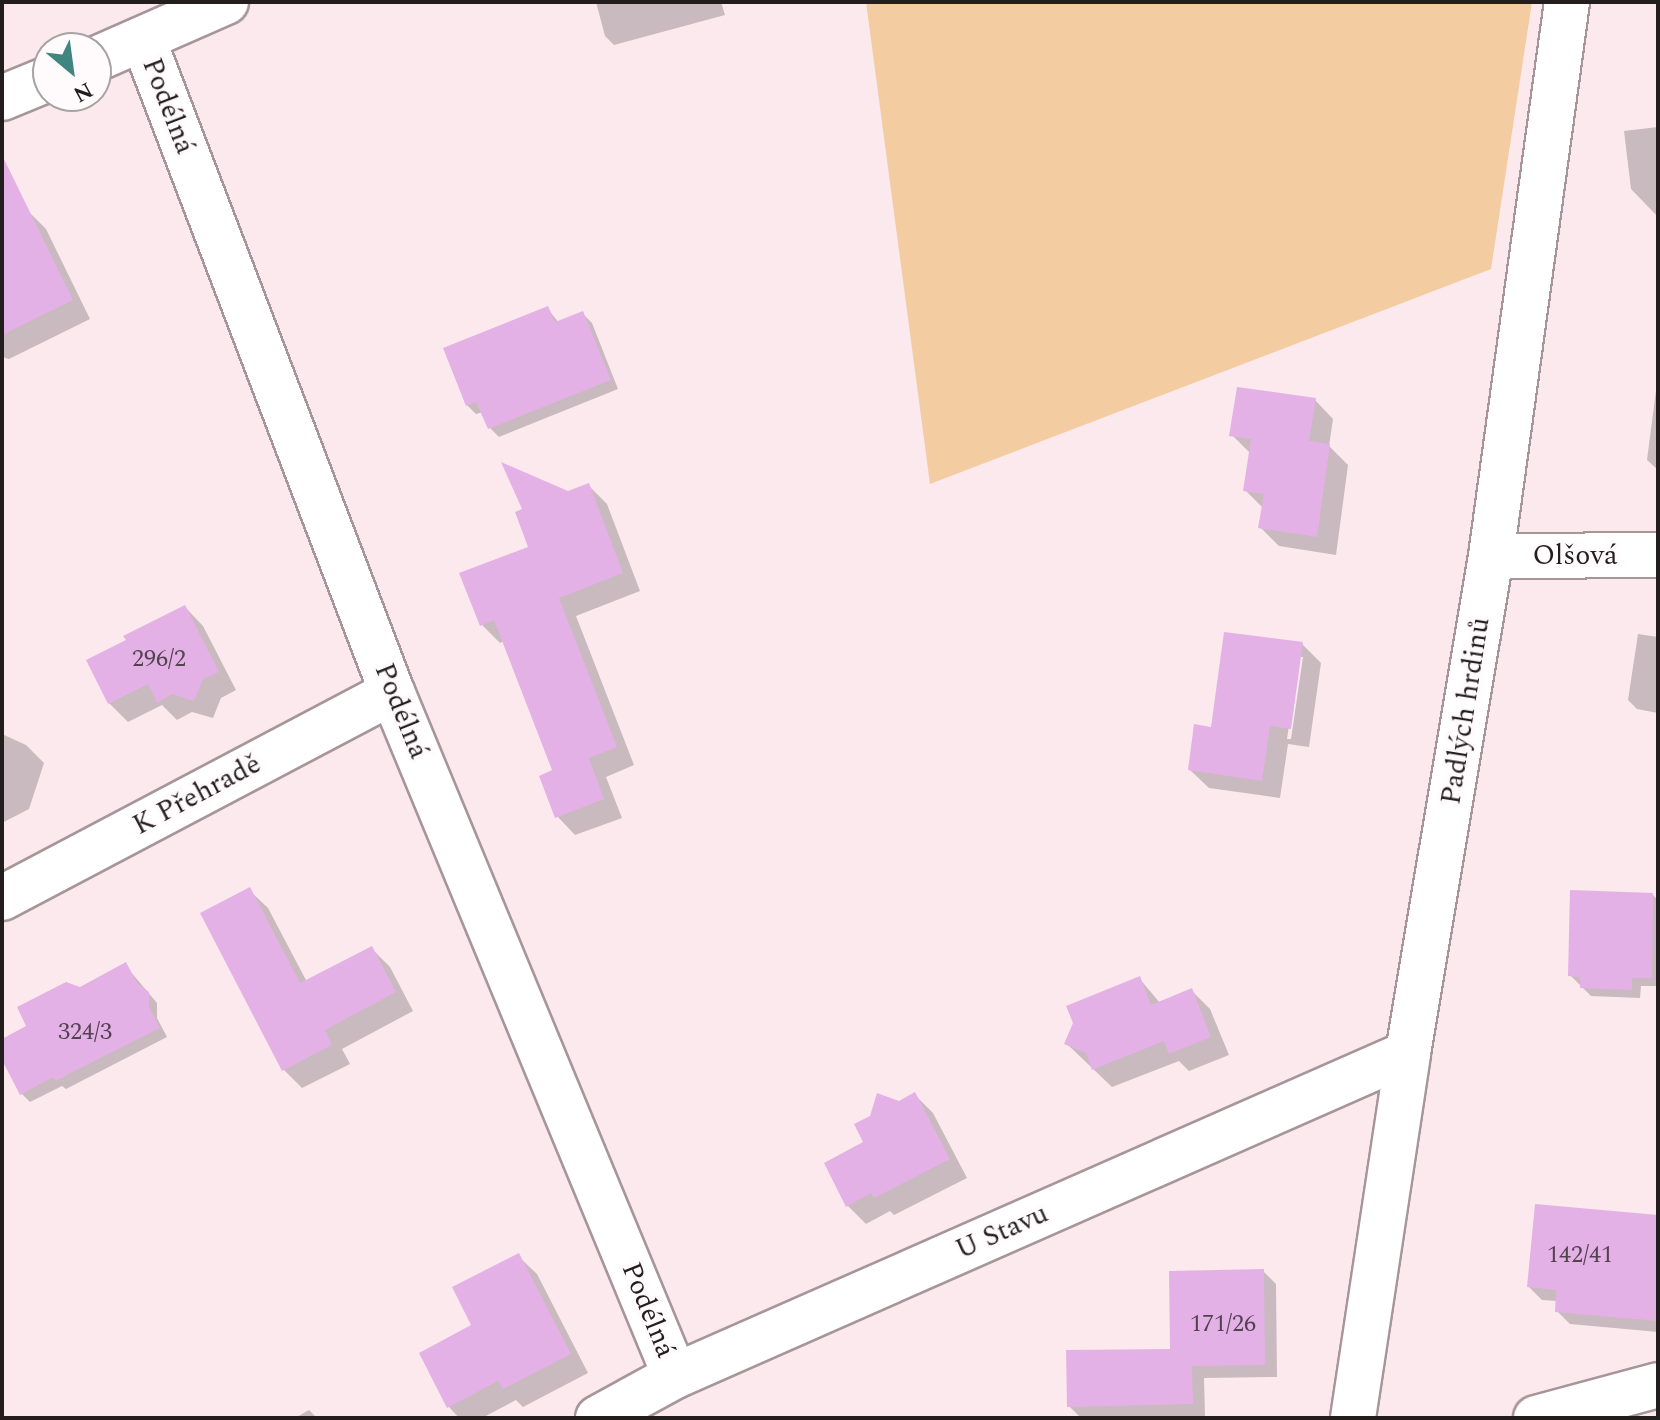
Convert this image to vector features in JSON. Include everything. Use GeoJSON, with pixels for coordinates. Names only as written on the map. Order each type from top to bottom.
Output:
{"type":"FeatureCollection","features":[{"type":"Feature","properties":{"kind":"street","name":"Podélná"},"geometry":{"type":"LineString","coordinates":[[112,52],[226,2]]}},
{"type":"Feature","properties":{"kind":"street","name":"Padlých hrdinů"},"geometry":{"type":"LineString","coordinates":[[1353,1418],[1408,1053],[1491,556],[1567,2]]}},
{"type":"Feature","properties":{"kind":"street","name":"Podélná"},"geometry":{"type":"LineString","coordinates":[[143,39],[392,692],[675,1376]]}},
{"type":"Feature","properties":{"kind":"street"},"geometry":{"type":"LineString","coordinates":[[2,98],[32,86]]}},
{"type":"Feature","properties":{"kind":"street","name":"Olšová"},"geometry":{"type":"LineString","coordinates":[[1491,556],[1658,555]]}},
{"type":"Feature","properties":{"kind":"street","name":"K Přehradě"},"geometry":{"type":"LineString","coordinates":[[2,898],[392,692]]}},
{"type":"Feature","properties":{"kind":"street","name":"U Stavu"},"geometry":{"type":"LineString","coordinates":[[598,1418],[675,1376],[1408,1053]]}},
{"type":"Feature","properties":{"kind":"street"},"geometry":{"type":"LineString","coordinates":[[1536,1418],[1658,1385]]}},
{"type":"Feature","properties":{"kind":"shaded area"},"geometry":{"type":"Polygon","coordinates":[[[866,2],[1532,2],[1491,269],[930,484],[866,2]]]}},
{"type":"Feature","properties":{"kind":"building"},"geometry":{"type":"Polygon","coordinates":[[[2,155],[73,300],[2,335],[2,155]]]}},
{"type":"Feature","properties":{"kind":"building"},"geometry":{"type":"Polygon","coordinates":[[[548,306],[555,322],[583,311],[611,380],[488,429],[476,402],[466,406],[443,348],[548,306]]]}},
{"type":"Feature","properties":{"kind":"building"},"geometry":{"type":"Polygon","coordinates":[[[1237,387],[1316,398],[1309,441],[1330,444],[1317,537],[1258,528],[1264,494],[1243,491],[1251,439],[1229,436],[1237,387]]]}},
{"type":"Feature","properties":{"kind":"building"},"geometry":{"type":"Polygon","coordinates":[[[501,462],[568,491],[589,483],[623,573],[559,598],[617,747],[589,758],[604,799],[555,818],[539,776],[552,770],[494,620],[480,626],[459,573],[528,547],[515,512],[522,509],[501,462]]]}},
{"type":"Feature","properties":{"kind":"building"},"geometry":{"type":"Polygon","coordinates":[[[185,605],[219,672],[203,679],[194,701],[172,694],[157,703],[148,684],[108,704],[86,660],[126,640],[123,636],[185,605]]]}},
{"type":"Feature","properties":{"kind":"building"},"geometry":{"type":"Polygon","coordinates":[[[1224,632],[1303,642],[1291,729],[1270,726],[1262,781],[1188,770],[1194,724],[1211,727],[1224,632]]]}},
{"type":"Feature","properties":{"kind":"building"},"geometry":{"type":"Polygon","coordinates":[[[250,887],[300,983],[372,946],[396,992],[325,1030],[332,1045],[282,1071],[200,913],[250,887]]]}},
{"type":"Feature","properties":{"kind":"building"},"geometry":{"type":"Polygon","coordinates":[[[1570,890],[1653,893],[1652,978],[1632,978],[1632,990],[1580,988],[1580,977],[1568,976],[1570,890]]]}},
{"type":"Feature","properties":{"kind":"building"},"geometry":{"type":"Polygon","coordinates":[[[126,962],[137,983],[149,992],[149,1007],[160,1028],[55,1081],[53,1077],[20,1095],[2,1060],[2,1039],[26,1026],[17,1007],[66,982],[80,987],[126,962]]]}},
{"type":"Feature","properties":{"kind":"building"},"geometry":{"type":"Polygon","coordinates":[[[1140,976],[1151,1005],[1192,988],[1211,1037],[1169,1054],[1164,1041],[1092,1070],[1086,1053],[1064,1044],[1073,1023],[1066,1006],[1140,976]]]}},
{"type":"Feature","properties":{"kind":"building"},"geometry":{"type":"Polygon","coordinates":[[[915,1092],[950,1159],[874,1198],[871,1193],[846,1207],[824,1163],[863,1142],[854,1124],[870,1116],[877,1093],[899,1101],[915,1092]]]}},
{"type":"Feature","properties":{"kind":"building"},"geometry":{"type":"Polygon","coordinates":[[[1535,1204],[1658,1215],[1658,1321],[1555,1312],[1556,1290],[1527,1287],[1535,1204]]]}},
{"type":"Feature","properties":{"kind":"building"},"geometry":{"type":"Polygon","coordinates":[[[519,1253],[571,1354],[503,1389],[498,1381],[447,1408],[419,1353],[471,1325],[452,1287],[519,1253]]]}},
{"type":"Feature","properties":{"kind":"building"},"geometry":{"type":"Polygon","coordinates":[[[1264,1269],[1265,1365],[1192,1366],[1193,1404],[1067,1407],[1066,1350],[1170,1349],[1169,1271],[1264,1269]]]}}]}
